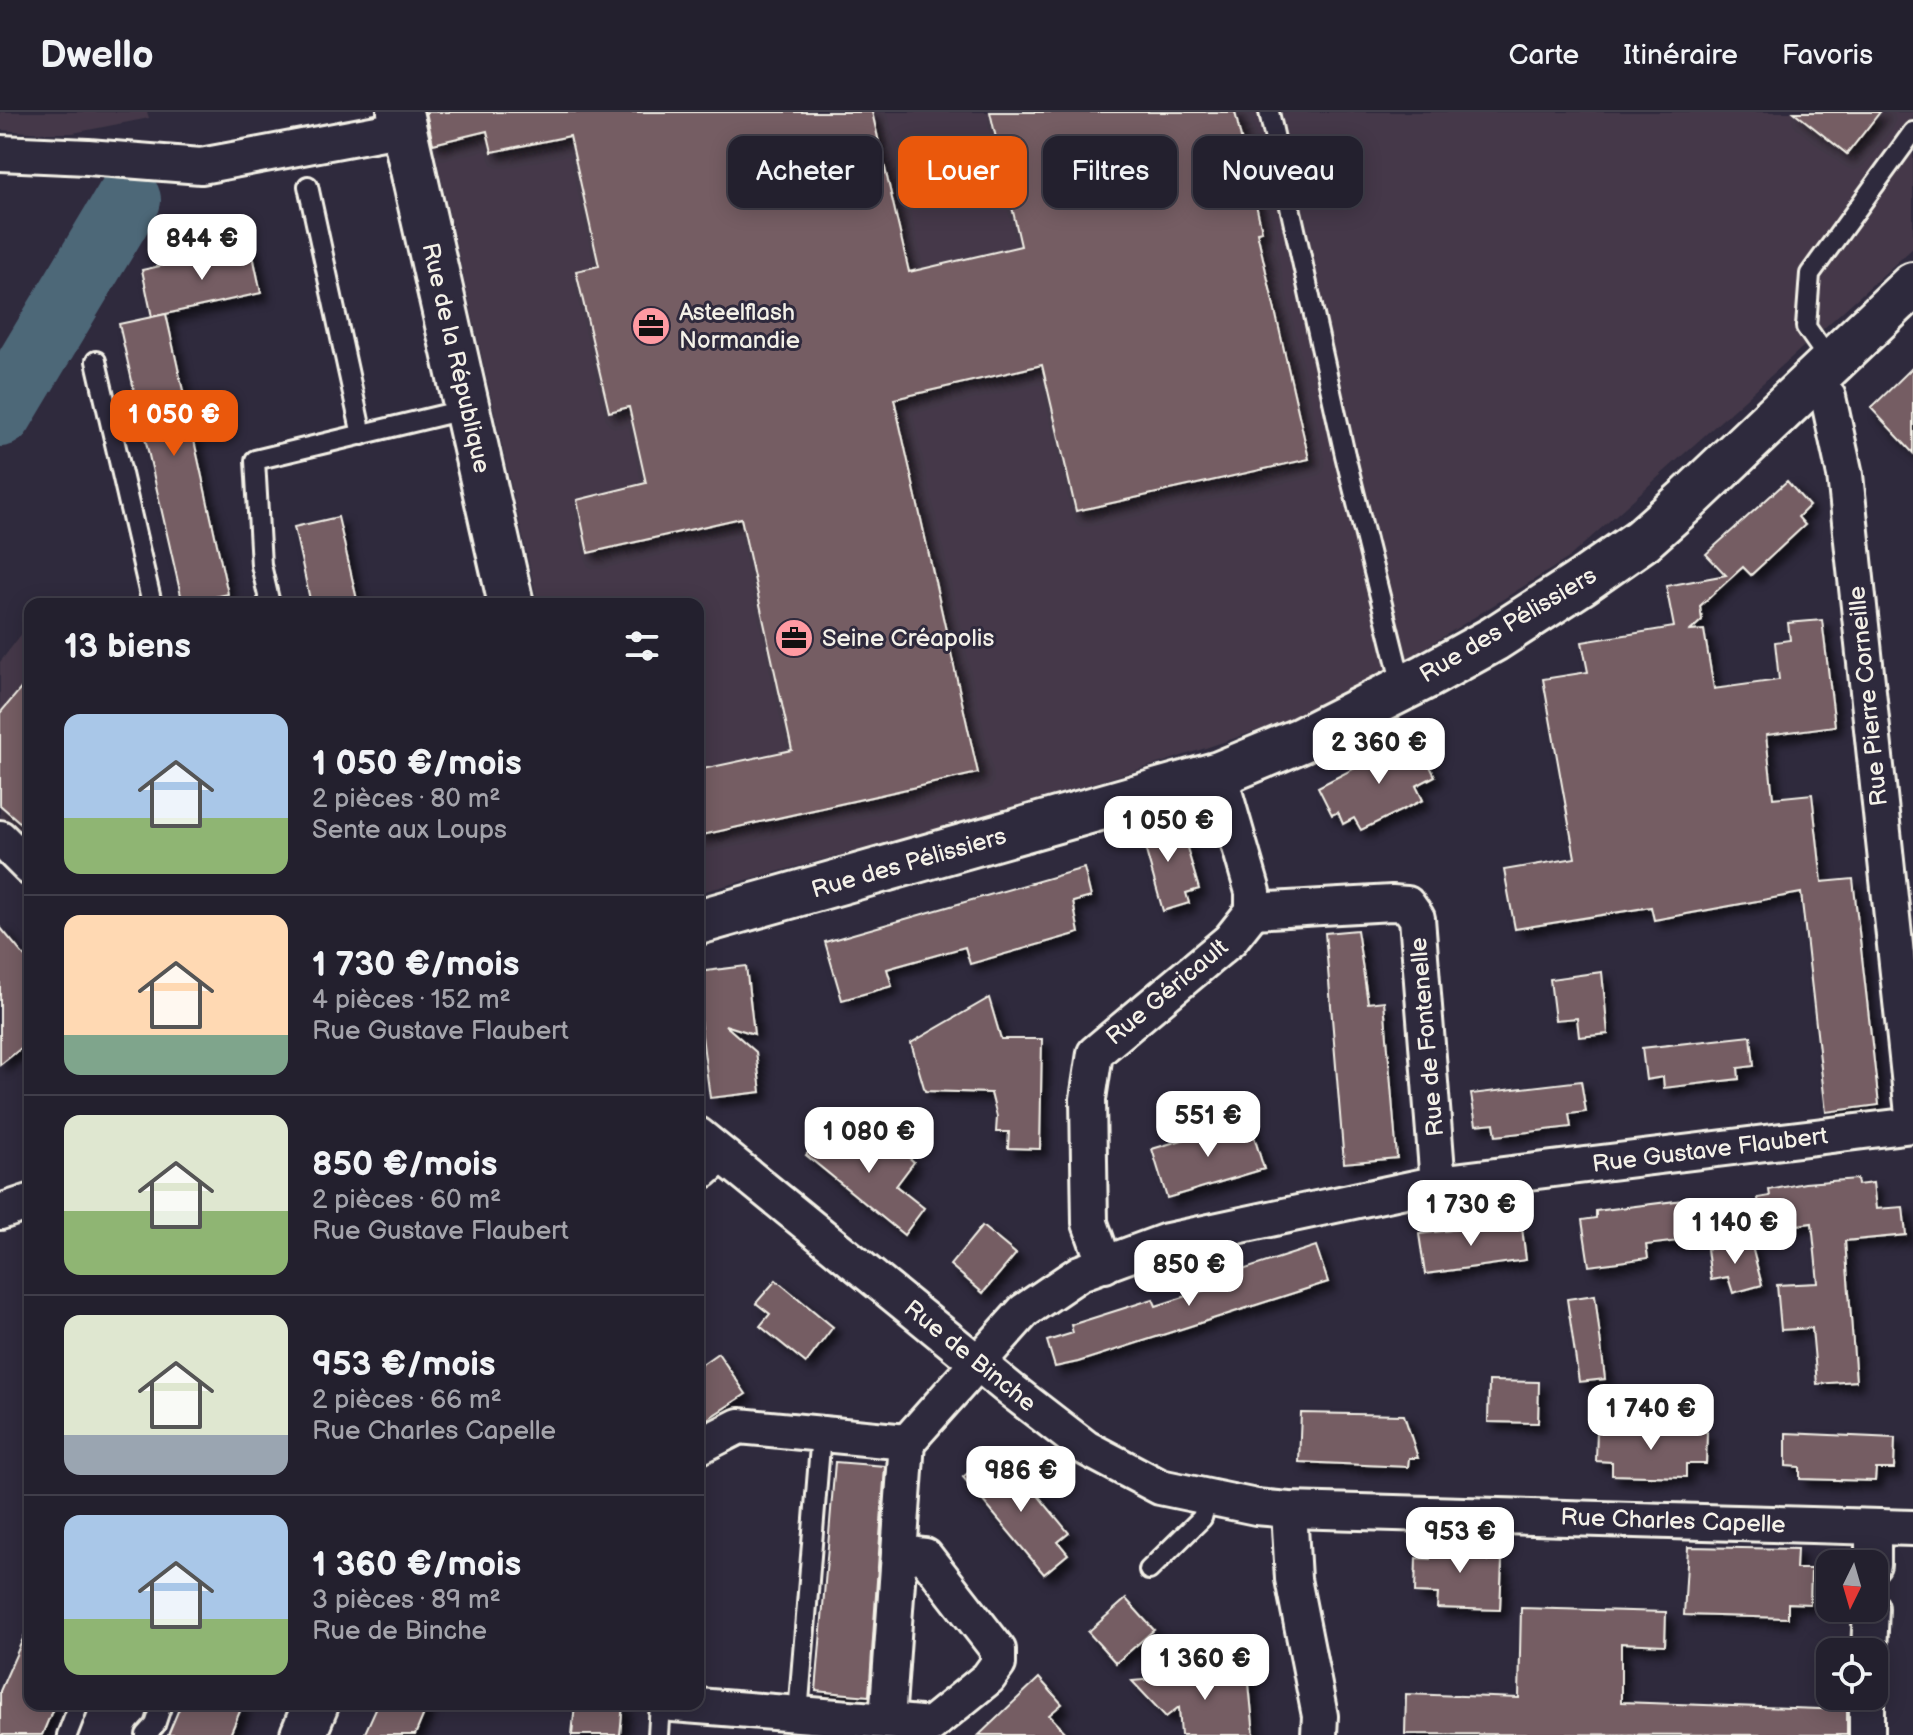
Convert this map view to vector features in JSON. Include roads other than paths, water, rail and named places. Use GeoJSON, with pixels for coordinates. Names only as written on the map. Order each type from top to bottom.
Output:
{"type":"FeatureCollection","features":[{"type":"Feature","properties":{"kind":"street"},"geometry":{"type":"LineString","coordinates":[[0,153],[201,166],[402,120]]}},
{"type":"Feature","properties":{"kind":"street","name":"Rue de la République"},"geometry":{"type":"LineString","coordinates":[[402,120],[510,598]]}},
{"type":"Feature","properties":{"kind":"street","name":"Rue des Pélissiers"},"geometry":{"type":"LineString","coordinates":[[704,920],[1219,774],[1301,740],[1403,689],[1494,639],[1642,540],[1913,285]]}},
{"type":"Feature","properties":{"kind":"street","name":"Rue Pierre Corneille"},"geometry":{"type":"LineString","coordinates":[[1822,372],[1845,475],[1904,953],[1913,1114]]}},
{"type":"Feature","properties":{"kind":"street"},"geometry":{"type":"LineString","coordinates":[[1219,774],[1253,892],[1253,911]]}},
{"type":"Feature","properties":{"kind":"street"},"geometry":{"type":"LineString","coordinates":[[0,838],[24,862]]}},
{"type":"Feature","properties":{"kind":"street","name":"Rue de Fontenelle"},"geometry":{"type":"LineString","coordinates":[[1253,911],[1392,903],[1407,904],[1417,918],[1438,1183]]}},
{"type":"Feature","properties":{"kind":"street","name":"Rue Géricault"},"geometry":{"type":"LineString","coordinates":[[1105,1265],[1090,1223],[1088,1099],[1095,1053],[1230,940],[1253,911]]}},
{"type":"Feature","properties":{"kind":"street","name":"Rue Gustave Flaubert"},"geometry":{"type":"LineString","coordinates":[[907,1442],[1024,1311],[1080,1273],[1167,1241],[1438,1183],[1913,1125]]}},
{"type":"Feature","properties":{"kind":"street","name":"Rue de Binche"},"geometry":{"type":"LineString","coordinates":[[704,1140],[1086,1448],[1160,1487],[1256,1507],[1289,1510]]}},
{"type":"Feature","properties":{"kind":"street"},"geometry":{"type":"LineString","coordinates":[[0,1212],[24,1204]]}},
{"type":"Feature","properties":{"kind":"street"},"geometry":{"type":"LineString","coordinates":[[704,1444],[739,1426],[907,1442],[887,1721]]}},
{"type":"Feature","properties":{"kind":"street"},"geometry":{"type":"LineString","coordinates":[[1289,1510],[1293,1579],[1320,1716],[1319,1735]]}},
{"type":"Feature","properties":{"kind":"street","name":"Rue Charles Capelle"},"geometry":{"type":"LineString","coordinates":[[1289,1510],[1913,1528]]}},
{"type":"Feature","properties":{"kind":"street"},"geometry":{"type":"LineString","coordinates":[[1873,1527],[1873,1550]]}},
{"type":"Feature","properties":{"kind":"street"},"geometry":{"type":"LineString","coordinates":[[704,1706],[930,1725],[988,1678],[998,1664],[998,1650],[925,1556],[899,1553]]}},
{"type":"Feature","properties":{"kind":"street"},"geometry":{"type":"LineString","coordinates":[[303,1735],[313,1710]]}},
{"type":"Feature","properties":{"kind":"street"},"geometry":{"type":"LineString","coordinates":[[1867,1710],[1867,1735]]}},
{"type":"Feature","properties":{"kind":"lane"},"geometry":{"type":"LineString","coordinates":[[1269,112],[1345,455],[1403,689]]}},
{"type":"Feature","properties":{"kind":"lane"},"geometry":{"type":"LineString","coordinates":[[1822,372],[1806,327],[1810,274],[1913,132]]}},
{"type":"Feature","properties":{"kind":"lane"},"geometry":{"type":"LineString","coordinates":[[308,186],[362,435]]}},
{"type":"Feature","properties":{"kind":"lane"},"geometry":{"type":"LineString","coordinates":[[96,361],[151,598]]}},
{"type":"Feature","properties":{"kind":"lane"},"geometry":{"type":"LineString","coordinates":[[269,598],[261,565],[255,460],[467,409]]}},
{"type":"Feature","properties":{"kind":"lane"},"geometry":{"type":"LineString","coordinates":[[704,1178],[728,1159]]}},
{"type":"Feature","properties":{"kind":"lane"},"geometry":{"type":"LineString","coordinates":[[798,1714],[821,1434]]}},
{"type":"Feature","properties":{"kind":"lane"},"geometry":{"type":"LineString","coordinates":[[1149,1570],[1202,1518],[1208,1496]]}},
{"type":"Feature","properties":{"kind":"lane"},"geometry":{"type":"LineString","coordinates":[[67,1735],[77,1710]]}},
{"type":"Feature","properties":{"kind":"lane"},"geometry":{"type":"LineString","coordinates":[[146,1735],[155,1725],[160,1710]]}},
{"type":"Feature","properties":{"kind":"lane"},"geometry":{"type":"LineString","coordinates":[[658,1735],[660,1710]]}},
{"type":"Feature","properties":{"kind":"waterway"},"geometry":{"type":"LineString","coordinates":[[0,414],[128,200]]}},
{"type":"Feature","properties":{"kind":"place","name":"Asteelflash Normandie"},"geometry":{"type":"Point","coordinates":[651,326]}},
{"type":"Feature","properties":{"kind":"place","name":"Seine Créapolis"},"geometry":{"type":"Point","coordinates":[794,638]}}]}
